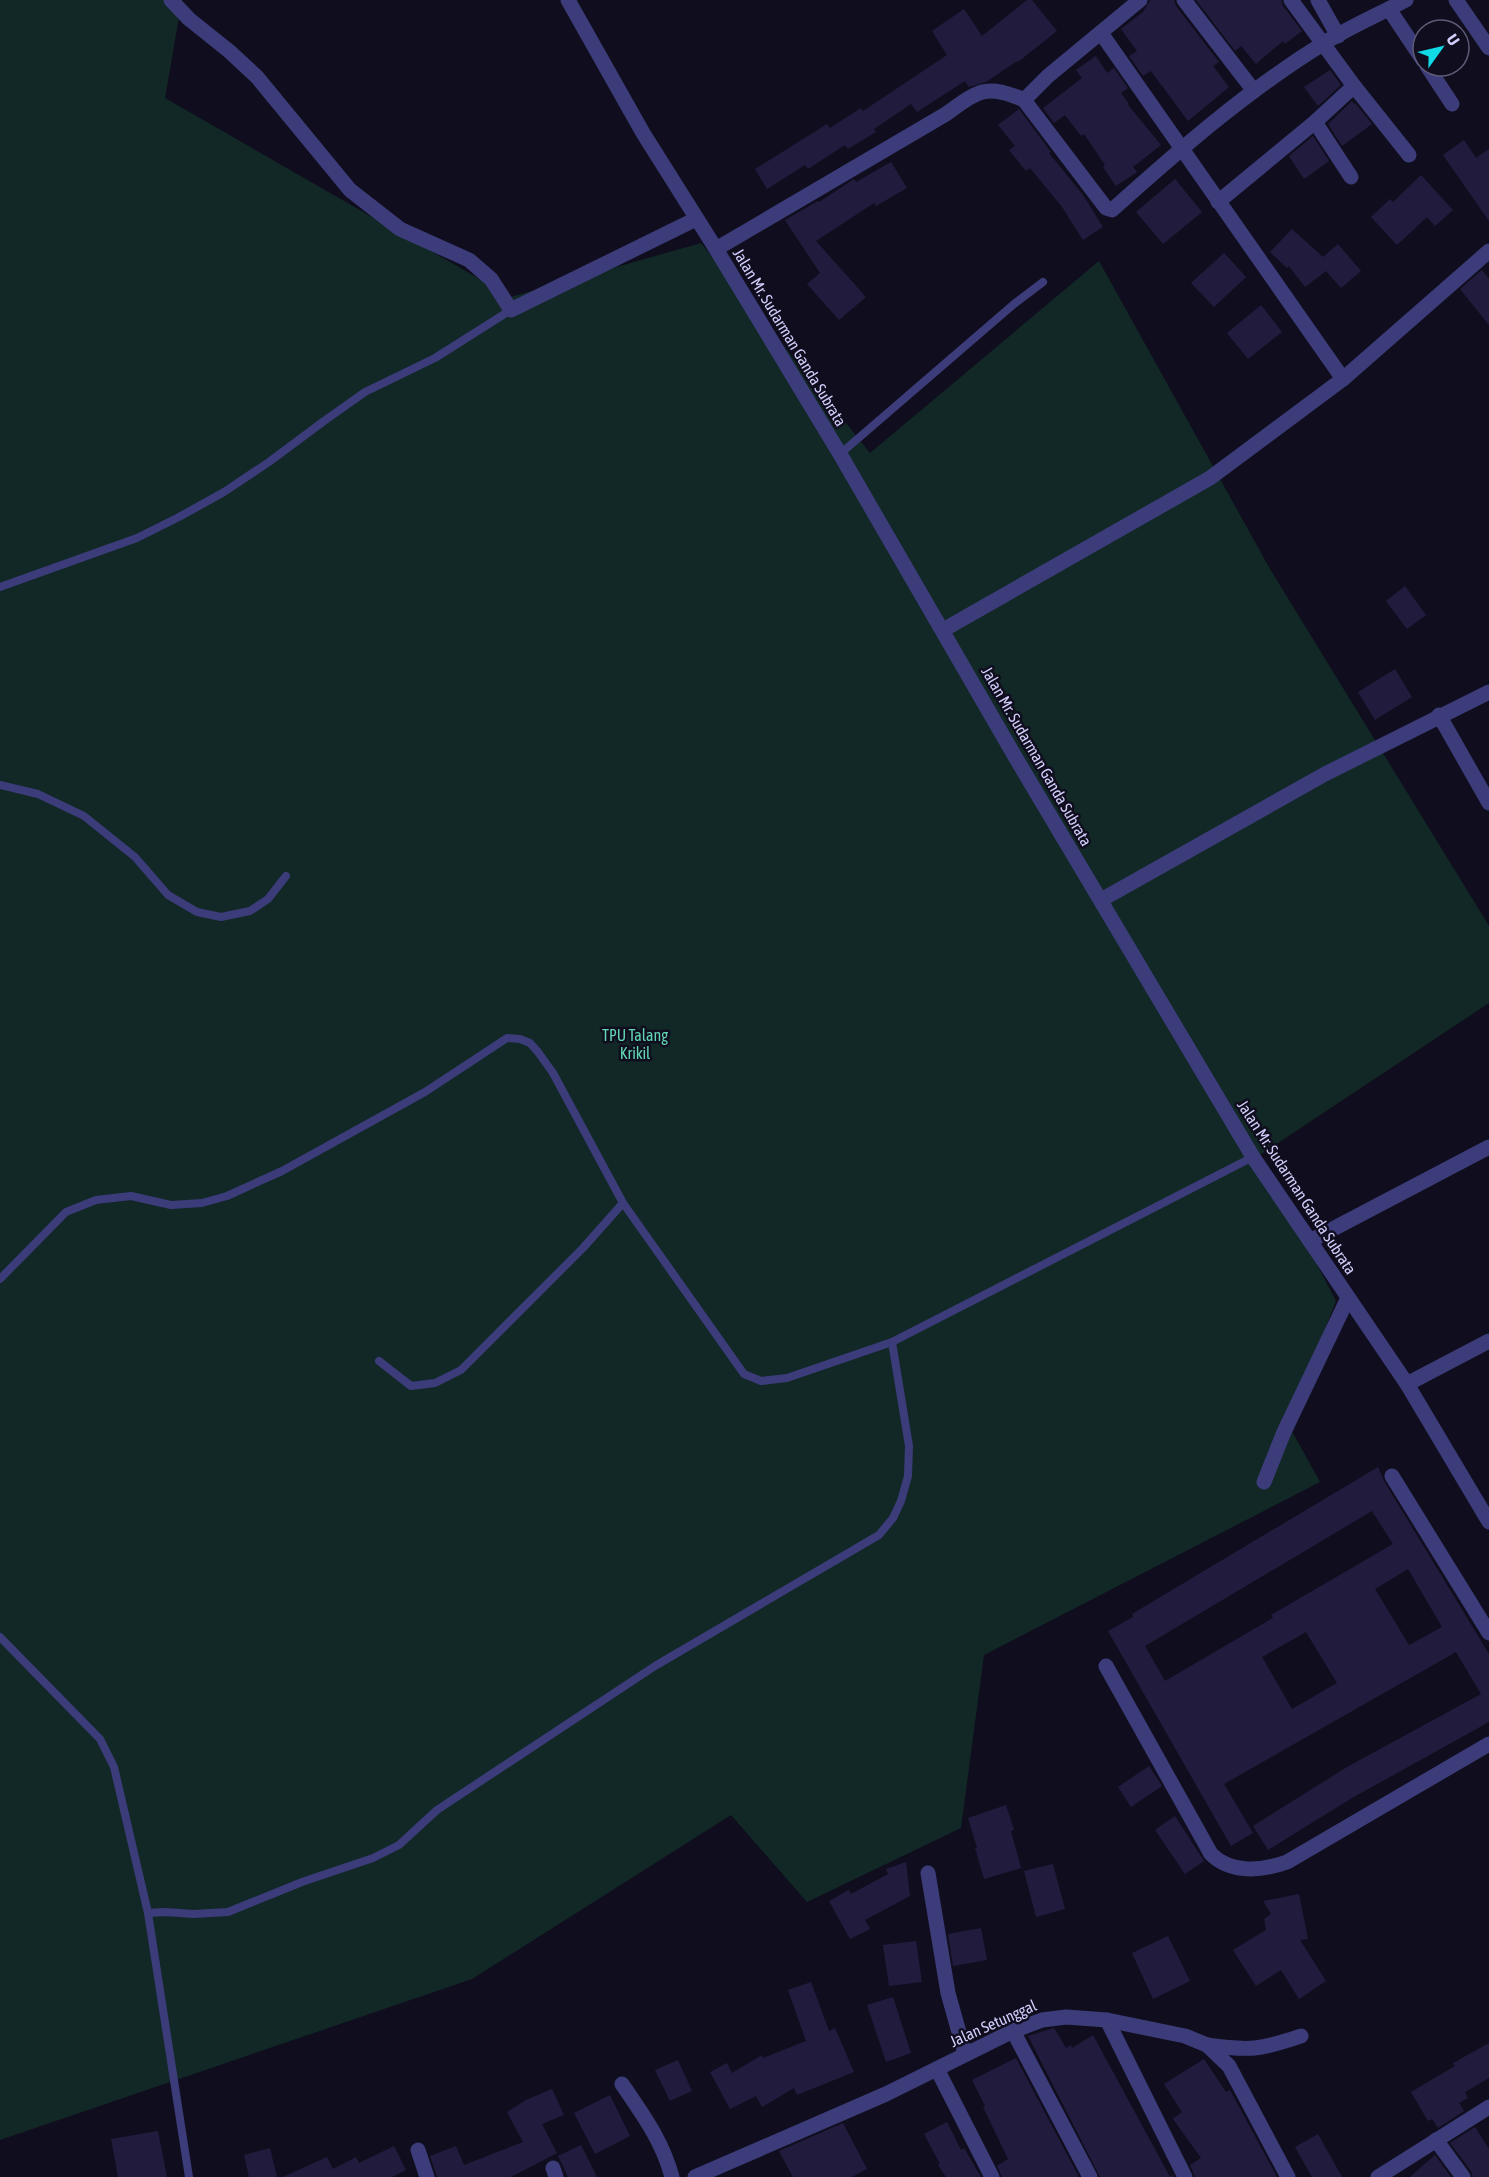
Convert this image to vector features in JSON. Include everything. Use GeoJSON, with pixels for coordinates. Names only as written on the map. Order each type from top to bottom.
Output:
{"type":"FeatureCollection","features":[{"type":"Feature","properties":{"kind":"street"},"geometry":{"type":"LineString","coordinates":[[171,0],[189,19],[257,77],[350,190],[400,229],[469,260],[491,279],[511,310],[696,219]]}},
{"type":"Feature","properties":{"kind":"street","name":"Jalan Mr. Sudarman Ganda Subrata"},"geometry":{"type":"LineString","coordinates":[[568,0],[643,134],[716,249],[840,454],[1017,760],[1253,1157],[1407,1384],[1489,1522]]}},
{"type":"Feature","properties":{"kind":"street"},"geometry":{"type":"LineString","coordinates":[[1024,100],[1048,76],[1140,0]]}},
{"type":"Feature","properties":{"kind":"street"},"geometry":{"type":"LineString","coordinates":[[1184,0],[1254,91]]}},
{"type":"Feature","properties":{"kind":"street"},"geometry":{"type":"LineString","coordinates":[[1291,0],[1322,44],[1409,155]]}},
{"type":"Feature","properties":{"kind":"street"},"geometry":{"type":"LineString","coordinates":[[1318,0],[1338,36]]}},
{"type":"Feature","properties":{"kind":"street"},"geometry":{"type":"LineString","coordinates":[[716,249],[946,114],[976,93],[990,90],[1006,92],[1024,100],[1106,208],[1112,210],[1182,148],[1254,91],[1322,44],[1406,0]]}},
{"type":"Feature","properties":{"kind":"street"},"geometry":{"type":"LineString","coordinates":[[1456,0],[1489,48]]}},
{"type":"Feature","properties":{"kind":"street"},"geometry":{"type":"LineString","coordinates":[[1389,9],[1411,42]]}},
{"type":"Feature","properties":{"kind":"street"},"geometry":{"type":"LineString","coordinates":[[1101,33],[1343,379]]}},
{"type":"Feature","properties":{"kind":"street"},"geometry":{"type":"LineString","coordinates":[[1435,78],[1452,104]]}},
{"type":"Feature","properties":{"kind":"street"},"geometry":{"type":"LineString","coordinates":[[1218,202],[1315,122],[1354,86]]}},
{"type":"Feature","properties":{"kind":"street"},"geometry":{"type":"LineString","coordinates":[[1315,122],[1351,177]]}},
{"type":"Feature","properties":{"kind":"street"},"geometry":{"type":"LineString","coordinates":[[943,630],[1210,478],[1343,379],[1489,250]]}},
{"type":"Feature","properties":{"kind":"street"},"geometry":{"type":"LineString","coordinates":[[1101,900],[1325,774],[1489,692]]}},
{"type":"Feature","properties":{"kind":"street"},"geometry":{"type":"LineString","coordinates":[[1439,715],[1489,803]]}},
{"type":"Feature","properties":{"kind":"street"},"geometry":{"type":"LineString","coordinates":[[1310,1240],[1489,1147]]}},
{"type":"Feature","properties":{"kind":"street"},"geometry":{"type":"LineString","coordinates":[[1264,1482],[1284,1432],[1348,1298]]}},
{"type":"Feature","properties":{"kind":"street"},"geometry":{"type":"LineString","coordinates":[[1407,1384],[1489,1341]]}},
{"type":"Feature","properties":{"kind":"street"},"geometry":{"type":"LineString","coordinates":[[1392,1476],[1489,1633]]}},
{"type":"Feature","properties":{"kind":"street"},"geometry":{"type":"LineString","coordinates":[[1106,1666],[1211,1854],[1218,1861],[1239,1869],[1268,1867],[1287,1862],[1489,1744]]}},
{"type":"Feature","properties":{"kind":"street"},"geometry":{"type":"LineString","coordinates":[[928,1873],[948,1993],[965,2054]]}},
{"type":"Feature","properties":{"kind":"street","name":"Jalan Setunggal"},"geometry":{"type":"LineString","coordinates":[[695,2177],[886,2094],[1013,2031],[1052,2018],[1081,2017],[1185,2036],[1207,2045],[1229,2066],[1288,2177]]}},
{"type":"Feature","properties":{"kind":"street"},"geometry":{"type":"LineString","coordinates":[[1107,2020],[1185,2177]]}},
{"type":"Feature","properties":{"kind":"street"},"geometry":{"type":"LineString","coordinates":[[1013,2031],[1090,2177]]}},
{"type":"Feature","properties":{"kind":"street"},"geometry":{"type":"LineString","coordinates":[[1207,2045],[1240,2050],[1259,2049],[1300,2037]]}},
{"type":"Feature","properties":{"kind":"street"},"geometry":{"type":"LineString","coordinates":[[937,2069],[992,2177]]}},
{"type":"Feature","properties":{"kind":"street"},"geometry":{"type":"LineString","coordinates":[[622,2084],[658,2138],[666,2154],[672,2177]]}},
{"type":"Feature","properties":{"kind":"street"},"geometry":{"type":"LineString","coordinates":[[1378,2177],[1489,2107]]}},
{"type":"Feature","properties":{"kind":"street"},"geometry":{"type":"LineString","coordinates":[[1436,2140],[1463,2177]]}},
{"type":"Feature","properties":{"kind":"street"},"geometry":{"type":"LineString","coordinates":[[418,2150],[427,2177]]}},
{"type":"Feature","properties":{"kind":"lane"},"geometry":{"type":"LineString","coordinates":[[840,454],[1014,304],[1043,282]]}},
{"type":"Feature","properties":{"kind":"lane"},"geometry":{"type":"LineString","coordinates":[[0,587],[137,538],[179,517],[224,492],[269,462],[365,392],[435,358],[511,310]]}},
{"type":"Feature","properties":{"kind":"lane"},"geometry":{"type":"LineString","coordinates":[[0,785],[38,794],[84,816],[135,856],[168,895],[197,912],[221,917],[250,911],[268,899],[286,876]]}},
{"type":"Feature","properties":{"kind":"lane"},"geometry":{"type":"LineString","coordinates":[[0,1279],[66,1212],[96,1200],[132,1197],[171,1205],[202,1203],[227,1196],[282,1171],[425,1092],[507,1038],[520,1038],[530,1043],[538,1052],[553,1073],[623,1203],[744,1374],[761,1382],[786,1378],[892,1342],[1253,1157]]}},
{"type":"Feature","properties":{"kind":"lane"},"geometry":{"type":"LineString","coordinates":[[379,1361],[411,1386],[435,1383],[461,1370],[583,1248],[623,1203]]}},
{"type":"Feature","properties":{"kind":"lane"},"geometry":{"type":"LineString","coordinates":[[148,1913],[228,1912],[302,1882],[373,1858],[399,1845],[437,1810],[655,1666],[879,1535],[893,1518],[901,1501],[908,1476],[909,1446],[892,1342]]}},
{"type":"Feature","properties":{"kind":"lane"},"geometry":{"type":"LineString","coordinates":[[0,1637],[100,1739],[114,1767],[148,1913],[189,2177]]}},
{"type":"Feature","properties":{"kind":"green space","name":"TPU Talang Krikil"},"geometry":{"type":"Polygon","coordinates":[[[0,0],[182,0],[165,98],[511,297],[701,243],[870,453],[1099,261],[1270,569],[1489,926],[1489,1003],[1260,1155],[1336,1301],[1288,1424],[1320,1482],[984,1655],[961,1828],[807,1902],[731,1815],[472,1979],[0,2140],[0,0]]]}},
{"type":"Feature","properties":{"kind":"building"},"geometry":{"type":"Polygon","coordinates":[[[1027,0],[1032,0],[1057,31],[1018,62],[986,82],[969,87],[965,81],[917,112],[911,104],[874,129],[876,132],[848,149],[845,145],[808,169],[805,165],[767,189],[755,169],[827,124],[830,128],[861,108],[863,111],[947,55],[932,31],[964,9],[982,36],[1027,0]]]}},
{"type":"Feature","properties":{"kind":"building"},"geometry":{"type":"Polygon","coordinates":[[[1150,0],[1174,0],[1176,6],[1219,62],[1213,66],[1229,87],[1188,121],[1151,71],[1143,76],[1129,56],[1137,51],[1121,29],[1143,12],[1150,0]]]}},
{"type":"Feature","properties":{"kind":"building"},"geometry":{"type":"Polygon","coordinates":[[[1196,0],[1281,0],[1302,31],[1285,44],[1283,41],[1256,64],[1241,46],[1235,51],[1196,0]]]}},
{"type":"Feature","properties":{"kind":"building"},"geometry":{"type":"Polygon","coordinates":[[[1096,56],[1107,73],[1114,68],[1128,88],[1121,93],[1128,105],[1161,145],[1133,167],[1137,172],[1116,186],[1084,134],[1081,136],[1065,115],[1054,123],[1043,108],[1082,78],[1076,70],[1096,56]]]}},
{"type":"Feature","properties":{"kind":"building"},"geometry":{"type":"Polygon","coordinates":[[[1330,70],[1341,85],[1318,106],[1304,87],[1330,70]]]}},
{"type":"Feature","properties":{"kind":"building"},"geometry":{"type":"Polygon","coordinates":[[[1352,101],[1372,124],[1342,146],[1328,124],[1352,101]]]}},
{"type":"Feature","properties":{"kind":"building"},"geometry":{"type":"Polygon","coordinates":[[[1019,109],[1051,152],[1049,153],[1083,195],[1103,227],[1083,240],[1062,207],[1030,168],[1026,171],[1009,150],[1015,146],[998,125],[1019,109]]]}},
{"type":"Feature","properties":{"kind":"building"},"geometry":{"type":"Polygon","coordinates":[[[1313,136],[1329,161],[1304,179],[1289,156],[1313,136]]]}},
{"type":"Feature","properties":{"kind":"building"},"geometry":{"type":"Polygon","coordinates":[[[1464,140],[1476,158],[1489,149],[1489,221],[1443,155],[1464,140]]]}},
{"type":"Feature","properties":{"kind":"building"},"geometry":{"type":"Polygon","coordinates":[[[891,162],[907,188],[876,206],[874,203],[816,241],[866,297],[839,320],[807,284],[820,273],[785,220],[819,202],[854,179],[856,182],[891,162]]]}},
{"type":"Feature","properties":{"kind":"building"},"geometry":{"type":"Polygon","coordinates":[[[1421,175],[1453,210],[1435,226],[1427,217],[1397,245],[1371,217],[1390,199],[1393,202],[1421,175]]]}},
{"type":"Feature","properties":{"kind":"building"},"geometry":{"type":"Polygon","coordinates":[[[1175,179],[1202,212],[1163,244],[1136,212],[1175,179]]]}},
{"type":"Feature","properties":{"kind":"building"},"geometry":{"type":"Polygon","coordinates":[[[1292,229],[1323,257],[1338,244],[1361,271],[1341,288],[1326,271],[1305,287],[1289,266],[1287,268],[1270,252],[1292,229]]]}},
{"type":"Feature","properties":{"kind":"building"},"geometry":{"type":"Polygon","coordinates":[[[1224,253],[1246,277],[1214,307],[1191,283],[1224,253]]]}},
{"type":"Feature","properties":{"kind":"building"},"geometry":{"type":"Polygon","coordinates":[[[1482,270],[1489,279],[1489,325],[1460,289],[1482,270]]]}},
{"type":"Feature","properties":{"kind":"building"},"geometry":{"type":"Polygon","coordinates":[[[1261,305],[1282,332],[1248,359],[1227,333],[1261,305]]]}},
{"type":"Feature","properties":{"kind":"building"},"geometry":{"type":"Polygon","coordinates":[[[1405,586],[1426,615],[1407,629],[1386,601],[1405,586]]]}},
{"type":"Feature","properties":{"kind":"building"},"geometry":{"type":"Polygon","coordinates":[[[1395,669],[1412,697],[1375,720],[1358,692],[1395,669]]]}},
{"type":"Feature","properties":{"kind":"building"},"geometry":{"type":"Polygon","coordinates":[[[1378,1467],[1384,1481],[1489,1654],[1489,1722],[1352,1798],[1268,1850],[1253,1826],[1347,1767],[1481,1694],[1456,1652],[1224,1784],[1253,1833],[1231,1846],[1108,1631],[1133,1617],[1132,1614],[1378,1467]],[[1372,1511],[1145,1646],[1165,1681],[1273,1618],[1271,1615],[1393,1544],[1372,1511]],[[1408,1569],[1375,1589],[1409,1645],[1442,1627],[1408,1569]],[[1306,1632],[1262,1657],[1292,1709],[1337,1683],[1306,1632]]]}},
{"type":"Feature","properties":{"kind":"building"},"geometry":{"type":"Polygon","coordinates":[[[1149,1766],[1162,1786],[1131,1807],[1118,1787],[1149,1766]]]}},
{"type":"Feature","properties":{"kind":"building"},"geometry":{"type":"Polygon","coordinates":[[[1006,1805],[1014,1830],[1011,1831],[1021,1868],[984,1879],[968,1818],[1006,1805]]]}},
{"type":"Feature","properties":{"kind":"building"},"geometry":{"type":"Polygon","coordinates":[[[1175,1816],[1204,1861],[1185,1874],[1155,1830],[1175,1816]]]}},
{"type":"Feature","properties":{"kind":"building"},"geometry":{"type":"Polygon","coordinates":[[[906,1862],[910,1896],[865,1920],[870,1929],[850,1939],[829,1901],[849,1890],[851,1894],[888,1874],[886,1869],[906,1862]]]}},
{"type":"Feature","properties":{"kind":"building"},"geometry":{"type":"Polygon","coordinates":[[[1053,1864],[1065,1909],[1036,1917],[1024,1871],[1053,1864]]]}},
{"type":"Feature","properties":{"kind":"building"},"geometry":{"type":"Polygon","coordinates":[[[1299,1894],[1308,1939],[1300,1940],[1326,1981],[1299,1999],[1281,1970],[1256,1986],[1233,1950],[1266,1930],[1264,1919],[1271,1914],[1263,1901],[1299,1894]]]}},
{"type":"Feature","properties":{"kind":"building"},"geometry":{"type":"Polygon","coordinates":[[[981,1928],[987,1960],[953,1966],[948,1934],[981,1928]]]}},
{"type":"Feature","properties":{"kind":"building"},"geometry":{"type":"Polygon","coordinates":[[[1168,1936],[1190,1981],[1153,1999],[1132,1953],[1168,1936]]]}},
{"type":"Feature","properties":{"kind":"building"},"geometry":{"type":"Polygon","coordinates":[[[916,1941],[922,1982],[889,1986],[883,1945],[916,1941]]]}},
{"type":"Feature","properties":{"kind":"building"},"geometry":{"type":"Polygon","coordinates":[[[811,1982],[829,2031],[835,2028],[854,2072],[797,2095],[794,2088],[762,2107],[756,2096],[730,2109],[710,2072],[727,2063],[732,2073],[762,2055],[763,2058],[806,2041],[788,1990],[811,1982]]]}},
{"type":"Feature","properties":{"kind":"building"},"geometry":{"type":"Polygon","coordinates":[[[893,1997],[911,2053],[886,2062],[867,2005],[893,1997]]]}},
{"type":"Feature","properties":{"kind":"building"},"geometry":{"type":"Polygon","coordinates":[[[1054,2028],[1066,2048],[1071,2045],[1072,2048],[1093,2035],[1170,2177],[1100,2177],[1028,2036],[1054,2028]]]}},
{"type":"Feature","properties":{"kind":"building"},"geometry":{"type":"Polygon","coordinates":[[[1489,2043],[1489,2078],[1465,2092],[1468,2098],[1459,2103],[1464,2111],[1438,2128],[1432,2119],[1428,2121],[1411,2092],[1455,2066],[1453,2063],[1489,2043]]]}},
{"type":"Feature","properties":{"kind":"building"},"geometry":{"type":"Polygon","coordinates":[[[1016,2058],[1079,2177],[1002,2177],[997,2166],[1008,2159],[972,2080],[1016,2058]]]}},
{"type":"Feature","properties":{"kind":"building"},"geometry":{"type":"Polygon","coordinates":[[[1204,2059],[1226,2092],[1230,2090],[1277,2177],[1195,2177],[1190,2165],[1201,2158],[1173,2119],[1182,2112],[1164,2084],[1204,2059]]]}},
{"type":"Feature","properties":{"kind":"building"},"geometry":{"type":"Polygon","coordinates":[[[678,2060],[692,2091],[670,2101],[655,2070],[678,2060]]]}},
{"type":"Feature","properties":{"kind":"building"},"geometry":{"type":"Polygon","coordinates":[[[552,2089],[564,2115],[542,2124],[557,2153],[511,2177],[437,2177],[430,2156],[456,2146],[464,2165],[523,2142],[507,2112],[526,2100],[552,2089]]]}},
{"type":"Feature","properties":{"kind":"building"},"geometry":{"type":"Polygon","coordinates":[[[610,2095],[630,2136],[595,2154],[574,2113],[610,2095]]]}},
{"type":"Feature","properties":{"kind":"building"},"geometry":{"type":"Polygon","coordinates":[[[947,2122],[961,2150],[964,2148],[981,2177],[946,2177],[938,2165],[940,2164],[924,2134],[947,2122]]]}},
{"type":"Feature","properties":{"kind":"building"},"geometry":{"type":"Polygon","coordinates":[[[843,2123],[867,2169],[852,2177],[793,2177],[779,2151],[843,2123]]]}},
{"type":"Feature","properties":{"kind":"building"},"geometry":{"type":"Polygon","coordinates":[[[1475,2127],[1489,2149],[1489,2177],[1473,2177],[1450,2143],[1475,2127]]]}},
{"type":"Feature","properties":{"kind":"building"},"geometry":{"type":"Polygon","coordinates":[[[158,2131],[167,2177],[118,2177],[111,2139],[158,2131]]]}},
{"type":"Feature","properties":{"kind":"building"},"geometry":{"type":"Polygon","coordinates":[[[1318,2134],[1342,2177],[1312,2177],[1295,2147],[1318,2134]]]}},
{"type":"Feature","properties":{"kind":"building"},"geometry":{"type":"Polygon","coordinates":[[[581,2145],[597,2177],[568,2177],[558,2156],[581,2145]]]}},
{"type":"Feature","properties":{"kind":"building"},"geometry":{"type":"Polygon","coordinates":[[[394,2146],[406,2170],[392,2177],[283,2177],[327,2157],[333,2169],[356,2157],[359,2163],[394,2146]]]}},
{"type":"Feature","properties":{"kind":"building"},"geometry":{"type":"Polygon","coordinates":[[[270,2148],[277,2177],[249,2177],[244,2155],[270,2148]]]}},
{"type":"Feature","properties":{"kind":"building"},"geometry":{"type":"Polygon","coordinates":[[[1435,2155],[1451,2177],[1410,2177],[1435,2155]]]}}]}
